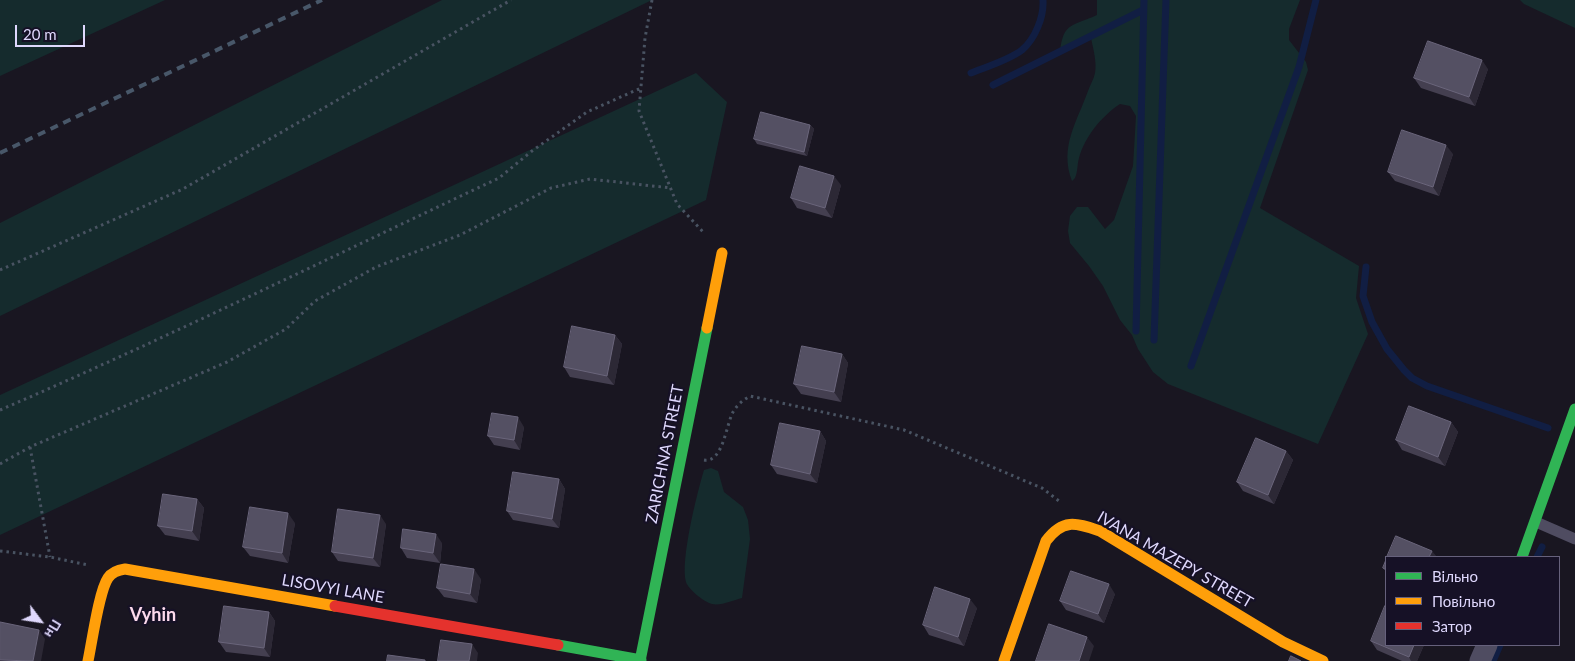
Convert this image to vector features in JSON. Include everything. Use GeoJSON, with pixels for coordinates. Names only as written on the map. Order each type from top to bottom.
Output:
{"type":"FeatureCollection","features":[{"type":"Feature","properties":{"kind":"street","name":"ZARICHNA STREET"},"geometry":{"type":"LineString","coordinates":[[641,660],[722,253]]}},
{"type":"Feature","properties":{"kind":"street"},"geometry":{"type":"LineString","coordinates":[[1522,556],[1575,409]]}},
{"type":"Feature","properties":{"kind":"street","name":"IVANA MAZEPY STREET"},"geometry":{"type":"LineString","coordinates":[[1004,661],[1046,540],[1053,529],[1064,524],[1078,524],[1100,531],[1283,642],[1323,661]]}},
{"type":"Feature","properties":{"kind":"street","name":"LISOVYI LANE"},"geometry":{"type":"LineString","coordinates":[[114,571],[135,570],[641,660]]}},
{"type":"Feature","properties":{"kind":"street"},"geometry":{"type":"LineString","coordinates":[[88,661],[103,588],[107,578],[114,571]]}},
{"type":"Feature","properties":{"kind":"street"},"geometry":{"type":"LineString","coordinates":[[1480,661],[1487,646]]}},
{"type":"Feature","properties":{"kind":"lane"},"geometry":{"type":"LineString","coordinates":[[1536,522],[1575,539]]}},
{"type":"Feature","properties":{"kind":"path"},"geometry":{"type":"LineString","coordinates":[[0,270],[183,189],[511,0]]}},
{"type":"Feature","properties":{"kind":"path"},"geometry":{"type":"LineString","coordinates":[[652,0],[644,38],[639,111],[677,204],[722,253]]}},
{"type":"Feature","properties":{"kind":"path"},"geometry":{"type":"LineString","coordinates":[[0,410],[216,314],[500,178],[532,151],[587,112],[641,88]]}},
{"type":"Feature","properties":{"kind":"path"},"geometry":{"type":"LineString","coordinates":[[0,464],[30,447],[227,362],[286,329],[315,301],[376,267],[460,235],[551,188],[590,179],[671,188]]}},
{"type":"Feature","properties":{"kind":"path"},"geometry":{"type":"LineString","coordinates":[[681,458],[709,461],[716,457],[733,412],[742,400],[750,396],[904,430],[1042,488],[1065,506],[1078,524]]}},
{"type":"Feature","properties":{"kind":"path"},"geometry":{"type":"LineString","coordinates":[[30,447],[50,557]]}},
{"type":"Feature","properties":{"kind":"path"},"geometry":{"type":"LineString","coordinates":[[0,551],[50,557],[114,571]]}},
{"type":"Feature","properties":{"kind":"green space"},"geometry":{"type":"Polygon","coordinates":[[[0,0],[165,0],[0,76],[0,0]]]}},
{"type":"Feature","properties":{"kind":"green space"},"geometry":{"type":"Polygon","coordinates":[[[442,0],[652,0],[0,316],[0,223],[442,0]]]}},
{"type":"Feature","properties":{"kind":"green space"},"geometry":{"type":"Polygon","coordinates":[[[1097,0],[1300,0],[1289,29],[1289,40],[1306,62],[1308,70],[1260,208],[1359,266],[1356,298],[1368,334],[1318,444],[1168,384],[1153,372],[1138,349],[1132,335],[1120,320],[1103,286],[1070,243],[1068,231],[1070,216],[1077,207],[1088,207],[1105,229],[1114,220],[1133,166],[1136,116],[1130,106],[1120,104],[1107,114],[1085,142],[1078,161],[1075,178],[1072,181],[1069,169],[1068,146],[1094,78],[1096,64],[1091,38],[1060,52],[1061,42],[1071,26],[1097,15],[1097,0]]]}},
{"type":"Feature","properties":{"kind":"green space"},"geometry":{"type":"Polygon","coordinates":[[[1520,0],[1575,0],[1575,28],[1524,4],[1520,0]]]}},
{"type":"Feature","properties":{"kind":"green space"},"geometry":{"type":"Polygon","coordinates":[[[696,73],[727,102],[706,200],[0,535],[0,395],[696,73]]]}},
{"type":"Feature","properties":{"kind":"green space"},"geometry":{"type":"Polygon","coordinates":[[[711,468],[718,471],[724,492],[743,507],[748,520],[750,539],[742,598],[723,604],[712,604],[693,592],[687,585],[685,572],[687,543],[697,494],[704,470],[711,468]]]}},
{"type":"Feature","properties":{"kind":"building"},"geometry":{"type":"Polygon","coordinates":[[[1428,41],[1482,60],[1469,97],[1414,78],[1428,41]]]}},
{"type":"Feature","properties":{"kind":"building"},"geometry":{"type":"Polygon","coordinates":[[[761,112],[810,125],[804,152],[754,139],[761,112]]]}},
{"type":"Feature","properties":{"kind":"building"},"geometry":{"type":"Polygon","coordinates":[[[1402,130],[1446,145],[1433,187],[1388,172],[1402,130]]]}},
{"type":"Feature","properties":{"kind":"building"},"geometry":{"type":"Polygon","coordinates":[[[800,166],[834,176],[825,208],[791,198],[800,166]]]}},
{"type":"Feature","properties":{"kind":"building"},"geometry":{"type":"Polygon","coordinates":[[[572,326],[615,335],[607,376],[564,367],[572,326]]]}},
{"type":"Feature","properties":{"kind":"building"},"geometry":{"type":"Polygon","coordinates":[[[802,346],[842,354],[834,392],[794,384],[802,346]]]}},
{"type":"Feature","properties":{"kind":"building"},"geometry":{"type":"Polygon","coordinates":[[[1409,406],[1451,422],[1438,457],[1396,440],[1409,406]]]}},
{"type":"Feature","properties":{"kind":"building"},"geometry":{"type":"Polygon","coordinates":[[[492,413],[518,417],[514,440],[488,436],[492,413]]]}},
{"type":"Feature","properties":{"kind":"building"},"geometry":{"type":"Polygon","coordinates":[[[780,423],[820,431],[810,474],[771,465],[780,423]]]}},
{"type":"Feature","properties":{"kind":"building"},"geometry":{"type":"Polygon","coordinates":[[[1256,438],[1286,451],[1268,495],[1237,482],[1256,438]]]}},
{"type":"Feature","properties":{"kind":"building"},"geometry":{"type":"Polygon","coordinates":[[[513,472],[559,479],[552,519],[507,511],[513,472]]]}},
{"type":"Feature","properties":{"kind":"building"},"geometry":{"type":"Polygon","coordinates":[[[163,494],[197,499],[192,531],[158,526],[163,494]]]}},
{"type":"Feature","properties":{"kind":"building"},"geometry":{"type":"Polygon","coordinates":[[[250,507],[288,513],[282,553],[243,547],[250,507]]]}},
{"type":"Feature","properties":{"kind":"building"},"geometry":{"type":"Polygon","coordinates":[[[338,509],[380,515],[373,558],[332,552],[338,509]]]}},
{"type":"Feature","properties":{"kind":"building"},"geometry":{"type":"Polygon","coordinates":[[[403,529],[436,534],[433,553],[401,548],[403,529]]]}},
{"type":"Feature","properties":{"kind":"building"},"geometry":{"type":"Polygon","coordinates":[[[1396,536],[1432,551],[1430,556],[1387,556],[1396,536]]]}},
{"type":"Feature","properties":{"kind":"building"},"geometry":{"type":"Polygon","coordinates":[[[441,564],[474,569],[470,594],[437,588],[441,564]]]}},
{"type":"Feature","properties":{"kind":"building"},"geometry":{"type":"Polygon","coordinates":[[[1071,571],[1109,584],[1098,614],[1060,601],[1071,571]]]}},
{"type":"Feature","properties":{"kind":"building"},"geometry":{"type":"Polygon","coordinates":[[[935,587],[970,599],[958,637],[923,625],[935,587]]]}},
{"type":"Feature","properties":{"kind":"building"},"geometry":{"type":"Polygon","coordinates":[[[224,606],[269,612],[264,648],[219,642],[224,606]]]}},
{"type":"Feature","properties":{"kind":"building"},"geometry":{"type":"Polygon","coordinates":[[[1385,606],[1385,646],[1414,646],[1409,657],[1371,641],[1385,606]]]}},
{"type":"Feature","properties":{"kind":"building"},"geometry":{"type":"Polygon","coordinates":[[[0,622],[39,630],[33,661],[0,660],[0,622]]]}},
{"type":"Feature","properties":{"kind":"building"},"geometry":{"type":"Polygon","coordinates":[[[1049,624],[1087,637],[1079,661],[1036,661],[1049,624]]]}},
{"type":"Feature","properties":{"kind":"building"},"geometry":{"type":"Polygon","coordinates":[[[441,640],[472,644],[469,661],[438,661],[441,640]]]}},
{"type":"Feature","properties":{"kind":"building"},"geometry":{"type":"Polygon","coordinates":[[[388,655],[425,660],[425,661],[387,661],[388,655]]]}},
{"type":"Feature","properties":{"kind":"building"},"geometry":{"type":"Polygon","coordinates":[[[1291,656],[1301,661],[1289,661],[1291,656]]]}},
{"type":"Feature","properties":{"kind":"waterway"},"geometry":{"type":"LineString","coordinates":[[971,73],[1011,57],[1027,45],[1035,34],[1040,20],[1043,0]]}},
{"type":"Feature","properties":{"kind":"waterway"},"geometry":{"type":"LineString","coordinates":[[1136,331],[1144,0]]}},
{"type":"Feature","properties":{"kind":"waterway"},"geometry":{"type":"LineString","coordinates":[[1154,340],[1166,0]]}},
{"type":"Feature","properties":{"kind":"waterway"},"geometry":{"type":"LineString","coordinates":[[1191,366],[1299,67],[1316,0]]}},
{"type":"Feature","properties":{"kind":"waterway"},"geometry":{"type":"LineString","coordinates":[[993,85],[1143,10]]}},
{"type":"Feature","properties":{"kind":"waterway"},"geometry":{"type":"LineString","coordinates":[[1366,267],[1363,296],[1372,322],[1387,349],[1412,378],[1427,386],[1548,428]]}},
{"type":"Feature","properties":{"kind":"waterway"},"geometry":{"type":"LineString","coordinates":[[1538,556],[1542,547]]}},
{"type":"Feature","properties":{"kind":"waterway"},"geometry":{"type":"LineString","coordinates":[[1493,661],[1500,646]]}},
{"type":"Feature","properties":{"kind":"railway"},"geometry":{"type":"LineString","coordinates":[[0,153],[322,0]]}},
{"type":"Feature","properties":{"kind":"traffic: fast"},"geometry":{"type":"LineString","coordinates":[[640,661],[707,328]]}},
{"type":"Feature","properties":{"kind":"traffic: fast"},"geometry":{"type":"LineString","coordinates":[[1522,556],[1575,409]]}},
{"type":"Feature","properties":{"kind":"traffic: fast"},"geometry":{"type":"LineString","coordinates":[[558,645],[641,660]]}},
{"type":"Feature","properties":{"kind":"traffic: slow"},"geometry":{"type":"LineString","coordinates":[[707,328],[722,253]]}},
{"type":"Feature","properties":{"kind":"traffic: slow"},"geometry":{"type":"LineString","coordinates":[[1004,661],[1046,541],[1058,529],[1070,524],[1100,531],[1283,642],[1323,661]]}},
{"type":"Feature","properties":{"kind":"traffic: slow"},"geometry":{"type":"LineString","coordinates":[[88,661],[105,585],[111,574],[122,569],[335,606]]}},
{"type":"Feature","properties":{"kind":"traffic: jam"},"geometry":{"type":"LineString","coordinates":[[335,606],[558,645]]}},
{"type":"Feature","properties":{"kind":"district","name":"Vyhin"},"geometry":{"type":"Point","coordinates":[153,615]}}]}
